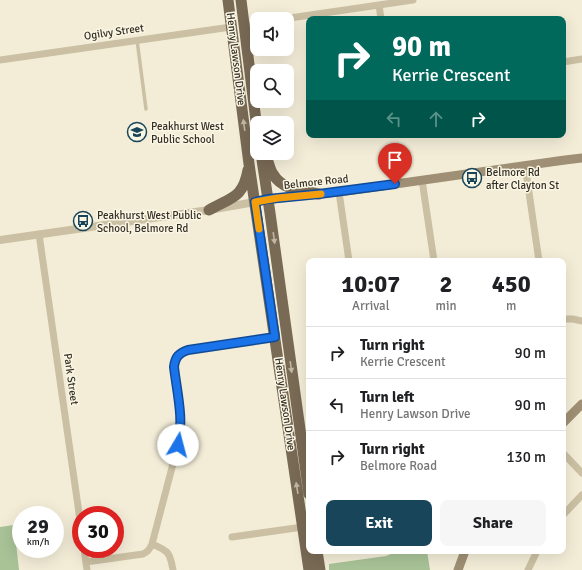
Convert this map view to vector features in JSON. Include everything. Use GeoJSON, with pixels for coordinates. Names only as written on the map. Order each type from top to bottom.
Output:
{"type":"FeatureCollection","features":[{"type":"Feature","properties":{"kind":"main road","name":"Henry Lawson Drive"},"geometry":{"type":"LineString","coordinates":[[228,0],[255,202],[306,548]]}},
{"type":"Feature","properties":{"kind":"main road","name":"Henry Lawson Drive"},"geometry":{"type":"LineString","coordinates":[[241,0],[255,116]]}},
{"type":"Feature","properties":{"kind":"main road","name":"Belmore Road"},"geometry":{"type":"LineString","coordinates":[[255,202],[268,199],[339,192],[582,157]]}},
{"type":"Feature","properties":{"kind":"main road","name":"Henry Lawson Drive"},"geometry":{"type":"LineString","coordinates":[[262,160],[306,472]]}},
{"type":"Feature","properties":{"kind":"main road"},"geometry":{"type":"LineString","coordinates":[[267,160],[272,174],[279,182],[288,188],[319,194]]}},
{"type":"Feature","properties":{"kind":"main road"},"geometry":{"type":"LineString","coordinates":[[209,210],[237,195],[242,190],[250,164]]}},
{"type":"Feature","properties":{"kind":"main road"},"geometry":{"type":"LineString","coordinates":[[566,420],[582,404]]}},
{"type":"Feature","properties":{"kind":"main road","name":"Henry Lawson Drive"},"geometry":{"type":"LineString","coordinates":[[307,554],[309,570]]}},
{"type":"Feature","properties":{"kind":"main road"},"geometry":{"type":"LineString","coordinates":[[317,554],[320,570]]}},
{"type":"Feature","properties":{"kind":"main road"},"geometry":{"type":"LineString","coordinates":[[458,570],[464,554]]}},
{"type":"Feature","properties":{"kind":"street"},"geometry":{"type":"LineString","coordinates":[[294,17],[413,0]]}},
{"type":"Feature","properties":{"kind":"street"},"geometry":{"type":"LineString","coordinates":[[379,5],[381,16]]}},
{"type":"Feature","properties":{"kind":"street","name":"Ogilvy Street"},"geometry":{"type":"LineString","coordinates":[[0,60],[231,27]]}},
{"type":"Feature","properties":{"kind":"street"},"geometry":{"type":"LineString","coordinates":[[245,33],[250,28]]}},
{"type":"Feature","properties":{"kind":"street"},"geometry":{"type":"LineString","coordinates":[[566,62],[582,59]]}},
{"type":"Feature","properties":{"kind":"street"},"geometry":{"type":"LineString","coordinates":[[526,165],[539,258]]}},
{"type":"Feature","properties":{"kind":"street"},"geometry":{"type":"LineString","coordinates":[[422,180],[434,258]]}},
{"type":"Feature","properties":{"kind":"street"},"geometry":{"type":"LineString","coordinates":[[339,192],[349,258]]}},
{"type":"Feature","properties":{"kind":"street","name":"Belmore Road"},"geometry":{"type":"LineString","coordinates":[[0,240],[255,202]]}},
{"type":"Feature","properties":{"kind":"street","name":"Park Street"},"geometry":{"type":"LineString","coordinates":[[39,234],[78,506]]}},
{"type":"Feature","properties":{"kind":"street"},"geometry":{"type":"LineString","coordinates":[[566,319],[582,321]]}},
{"type":"Feature","properties":{"kind":"street"},"geometry":{"type":"LineString","coordinates":[[86,562],[143,554],[150,549],[180,437],[181,418],[174,367],[176,357],[188,350],[275,337]]}},
{"type":"Feature","properties":{"kind":"street"},"geometry":{"type":"LineString","coordinates":[[171,351],[176,357]]}},
{"type":"Feature","properties":{"kind":"street"},"geometry":{"type":"LineString","coordinates":[[566,457],[582,473]]}},
{"type":"Feature","properties":{"kind":"street"},"geometry":{"type":"LineString","coordinates":[[566,512],[582,496]]}},
{"type":"Feature","properties":{"kind":"street"},"geometry":{"type":"LineString","coordinates":[[232,537],[303,527]]}},
{"type":"Feature","properties":{"kind":"street"},"geometry":{"type":"LineString","coordinates":[[152,544],[164,549],[168,553],[173,570]]}},
{"type":"Feature","properties":{"kind":"street"},"geometry":{"type":"LineString","coordinates":[[528,570],[536,554]]}},
{"type":"Feature","properties":{"kind":"street"},"geometry":{"type":"LineString","coordinates":[[85,558],[87,570]]}},
{"type":"Feature","properties":{"kind":"lane"},"geometry":{"type":"LineString","coordinates":[[136,40],[146,109]]}},
{"type":"Feature","properties":{"kind":"green space"},"geometry":{"type":"Polygon","coordinates":[[[12,525],[12,558],[18,558],[19,570],[0,570],[0,527],[12,525]]]}},
{"type":"Feature","properties":{"kind":"green space"},"geometry":{"type":"Polygon","coordinates":[[[391,554],[427,554],[430,570],[329,570],[329,564],[386,556],[391,554]]]}},
{"type":"Feature","properties":{"kind":"slow traffic"},"geometry":{"type":"LineString","coordinates":[[259,229],[255,202],[268,199],[321,194]]}},
{"type":"Feature","properties":{"kind":"place","name":"Peakhurst West Public School"},"geometry":{"type":"Point","coordinates":[137,132]}},
{"type":"Feature","properties":{"kind":"place","name":"Belmore Rd after Clayton St"},"geometry":{"type":"Point","coordinates":[472,178]}},
{"type":"Feature","properties":{"kind":"place","name":"Peakhurst West Public School, Belmore Rd"},"geometry":{"type":"Point","coordinates":[83,221]}},
{"type":"Feature","properties":{"kind":"route"},"geometry":{"type":"LineString","coordinates":[[178,445],[181,418],[174,367],[176,357],[188,350],[275,337],[255,202],[268,199],[395,184]]}}]}
